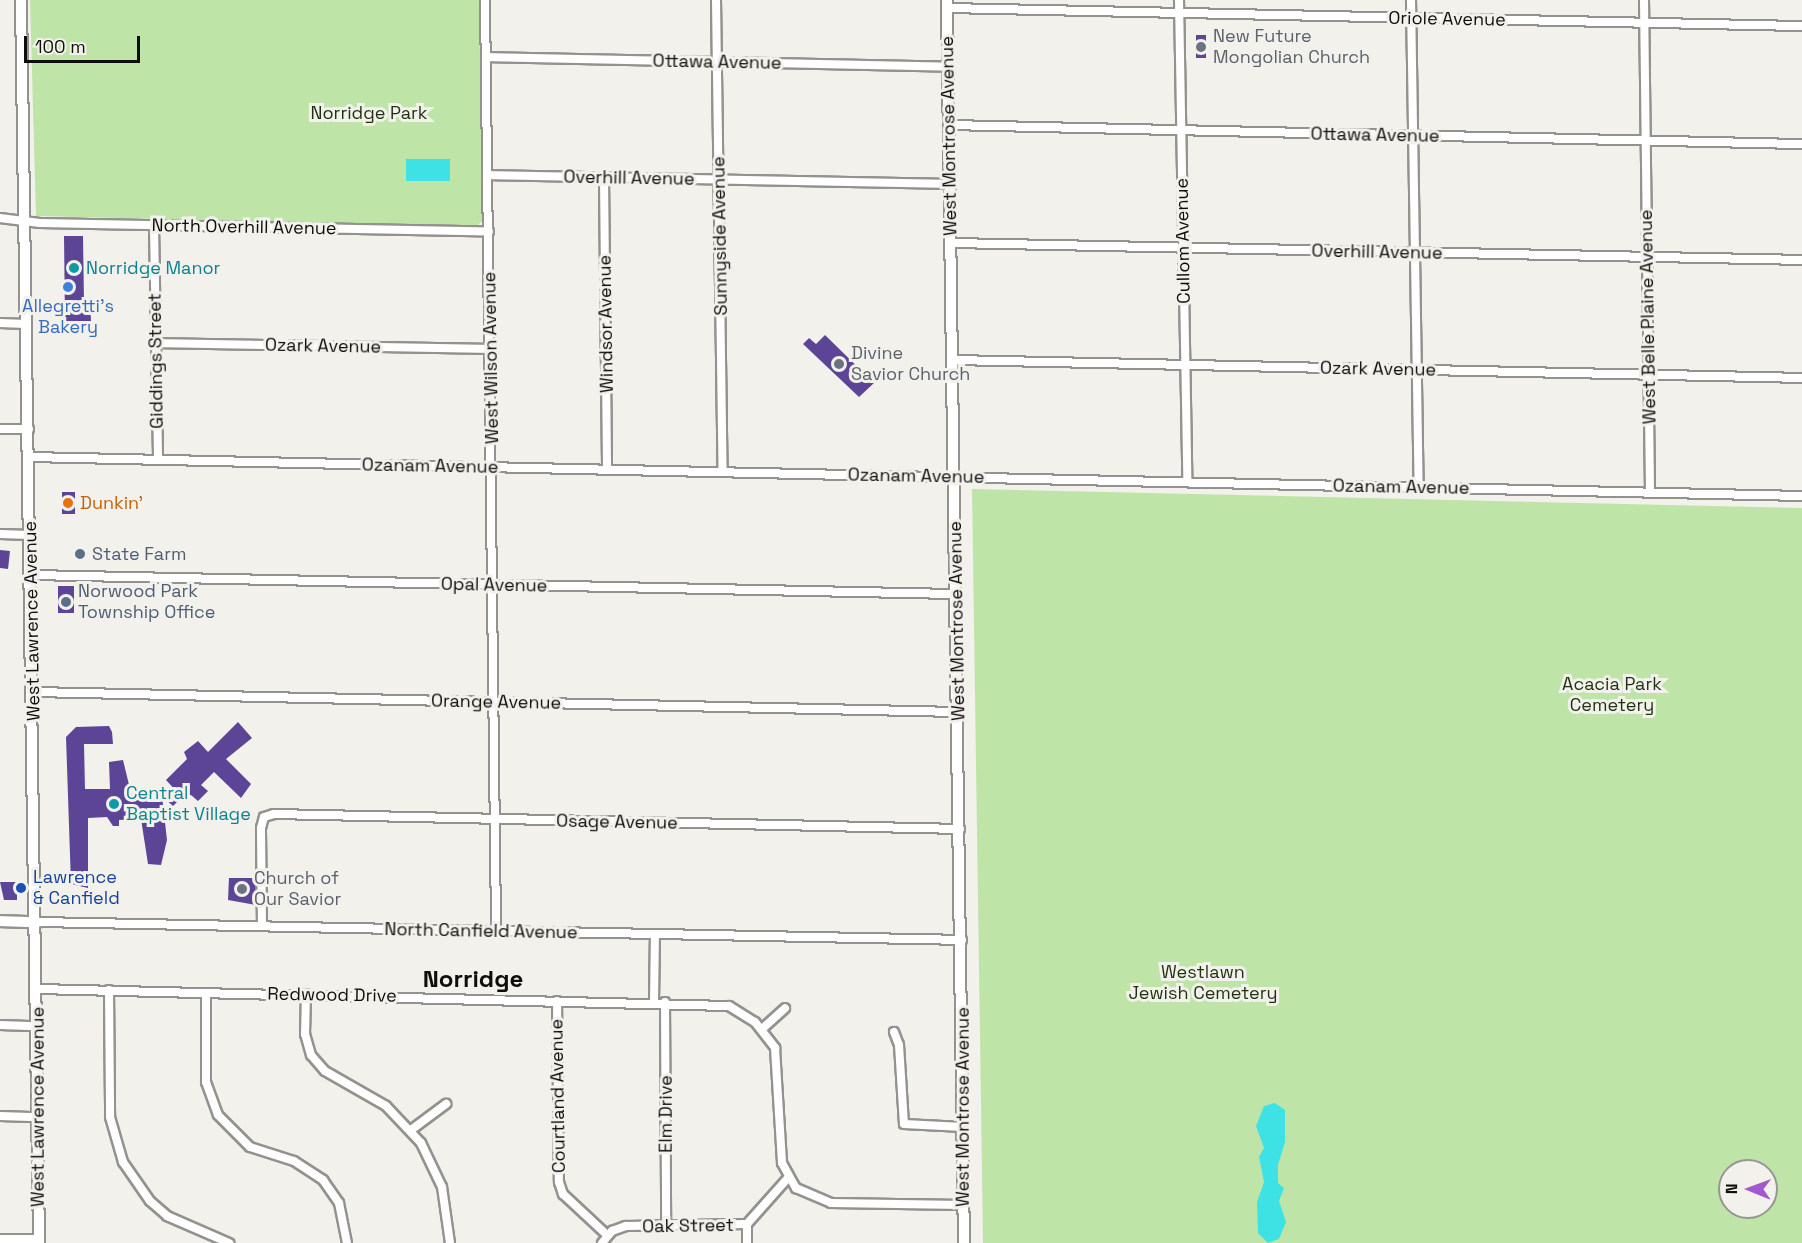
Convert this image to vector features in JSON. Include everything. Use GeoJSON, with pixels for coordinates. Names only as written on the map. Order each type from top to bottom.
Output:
{"type":"FeatureCollection","features":[{"type":"Feature","properties":{"kind":"street","name":"West Lawrence Avenue"},"geometry":{"type":"LineString","coordinates":[[21,0],[34,692],[39,1241]]}},
{"type":"Feature","properties":{"kind":"street","name":"West Wilson Avenue"},"geometry":{"type":"LineString","coordinates":[[485,0],[496,931]]}},
{"type":"Feature","properties":{"kind":"street","name":"Sunnyside Avenue"},"geometry":{"type":"LineString","coordinates":[[716,0],[723,472]]}},
{"type":"Feature","properties":{"kind":"street","name":"Cullom Avenue"},"geometry":{"type":"LineString","coordinates":[[1179,0],[1187,482]]}},
{"type":"Feature","properties":{"kind":"street"},"geometry":{"type":"LineString","coordinates":[[1411,0],[1419,488]]}},
{"type":"Feature","properties":{"kind":"street","name":"West Belle Plaine Avenue"},"geometry":{"type":"LineString","coordinates":[[1644,0],[1650,493]]}},
{"type":"Feature","properties":{"kind":"street","name":"Oriole Avenue"},"geometry":{"type":"LineString","coordinates":[[947,4],[1179,13],[1802,26]]}},
{"type":"Feature","properties":{"kind":"street","name":"West Montrose Avenue"},"geometry":{"type":"LineString","coordinates":[[947,4],[956,477],[964,1243]]}},
{"type":"Feature","properties":{"kind":"street","name":"Ottawa Avenue"},"geometry":{"type":"LineString","coordinates":[[486,57],[948,67]]}},
{"type":"Feature","properties":{"kind":"street","name":"Ottawa Avenue"},"geometry":{"type":"LineString","coordinates":[[949,125],[1802,144]]}},
{"type":"Feature","properties":{"kind":"street","name":"Overhill Avenue"},"geometry":{"type":"LineString","coordinates":[[488,175],[950,184]]}},
{"type":"Feature","properties":{"kind":"street","name":"Windsor Avenue"},"geometry":{"type":"LineString","coordinates":[[604,177],[607,470]]}},
{"type":"Feature","properties":{"kind":"street","name":"North Overhill Avenue"},"geometry":{"type":"LineString","coordinates":[[0,218],[24,221],[154,225],[489,232]]}},
{"type":"Feature","properties":{"kind":"street","name":"Giddings Street"},"geometry":{"type":"LineString","coordinates":[[154,225],[158,460]]}},
{"type":"Feature","properties":{"kind":"street","name":"Overhill Avenue"},"geometry":{"type":"LineString","coordinates":[[951,243],[1802,260]]}},
{"type":"Feature","properties":{"kind":"street"},"geometry":{"type":"LineString","coordinates":[[0,323],[26,324]]}},
{"type":"Feature","properties":{"kind":"street","name":"Ozark Avenue"},"geometry":{"type":"LineString","coordinates":[[156,344],[490,349]]}},
{"type":"Feature","properties":{"kind":"street","name":"Ozark Avenue"},"geometry":{"type":"LineString","coordinates":[[953,360],[1802,378]]}},
{"type":"Feature","properties":{"kind":"street"},"geometry":{"type":"LineString","coordinates":[[0,429],[28,429]]}},
{"type":"Feature","properties":{"kind":"street","name":"Ozanam Avenue"},"geometry":{"type":"LineString","coordinates":[[29,457],[1802,496]]}},
{"type":"Feature","properties":{"kind":"street"},"geometry":{"type":"LineString","coordinates":[[0,534],[31,535]]}},
{"type":"Feature","properties":{"kind":"street","name":"Opal Avenue"},"geometry":{"type":"LineString","coordinates":[[31,574],[957,594]]}},
{"type":"Feature","properties":{"kind":"street","name":"Orange Avenue"},"geometry":{"type":"LineString","coordinates":[[34,692],[958,712]]}},
{"type":"Feature","properties":{"kind":"street","name":"Osage Avenue"},"geometry":{"type":"LineString","coordinates":[[262,926],[261,828],[264,817],[274,814],[960,829]]}},
{"type":"Feature","properties":{"kind":"street","name":"North Canfield Avenue"},"geometry":{"type":"LineString","coordinates":[[0,921],[962,940]]}},
{"type":"Feature","properties":{"kind":"street"},"geometry":{"type":"LineString","coordinates":[[654,1002],[655,934]]}},
{"type":"Feature","properties":{"kind":"street","name":"Redwood Drive"},"geometry":{"type":"LineString","coordinates":[[37,989],[665,1002],[729,1006],[762,1029],[778,1060],[781,1155],[788,1178]]}},
{"type":"Feature","properties":{"kind":"street"},"geometry":{"type":"LineString","coordinates":[[108,990],[110,1117],[123,1162],[150,1201],[167,1216],[230,1243]]}},
{"type":"Feature","properties":{"kind":"street"},"geometry":{"type":"LineString","coordinates":[[206,993],[206,1082],[218,1115],[250,1147],[294,1161],[323,1180],[339,1203],[347,1243]]}},
{"type":"Feature","properties":{"kind":"street"},"geometry":{"type":"LineString","coordinates":[[306,994],[305,1034],[317,1064],[376,1098],[411,1130],[442,1187],[450,1243]]}},
{"type":"Feature","properties":{"kind":"street","name":"Courtland Avenue"},"geometry":{"type":"LineString","coordinates":[[557,1001],[559,1182],[564,1194],[606,1235]]}},
{"type":"Feature","properties":{"kind":"street","name":"Elm Drive"},"geometry":{"type":"LineString","coordinates":[[665,1002],[666,1226]]}},
{"type":"Feature","properties":{"kind":"street"},"geometry":{"type":"LineString","coordinates":[[762,1029],[785,1008]]}},
{"type":"Feature","properties":{"kind":"street"},"geometry":{"type":"LineString","coordinates":[[0,1025],[37,1026]]}},
{"type":"Feature","properties":{"kind":"street"},"geometry":{"type":"LineString","coordinates":[[894,1032],[900,1053],[904,1124],[963,1127]]}},
{"type":"Feature","properties":{"kind":"street"},"geometry":{"type":"LineString","coordinates":[[411,1130],[446,1104]]}},
{"type":"Feature","properties":{"kind":"street"},"geometry":{"type":"LineString","coordinates":[[0,1116],[38,1117]]}},
{"type":"Feature","properties":{"kind":"street"},"geometry":{"type":"LineString","coordinates":[[788,1178],[805,1194],[831,1203],[964,1205]]}},
{"type":"Feature","properties":{"kind":"street","name":"Oak Street"},"geometry":{"type":"LineString","coordinates":[[606,1235],[626,1226],[747,1224],[788,1178]]}},
{"type":"Feature","properties":{"kind":"street"},"geometry":{"type":"LineString","coordinates":[[747,1224],[747,1243]]}},
{"type":"Feature","properties":{"kind":"street"},"geometry":{"type":"LineString","coordinates":[[602,1243],[606,1235]]}},
{"type":"Feature","properties":{"kind":"street"},"geometry":{"type":"LineString","coordinates":[[0,1239],[39,1241]]}},
{"type":"Feature","properties":{"kind":"green space","name":"Norridge Park"},"geometry":{"type":"Polygon","coordinates":[[[30,0],[479,0],[483,220],[476,227],[36,216],[30,0]]]}},
{"type":"Feature","properties":{"kind":"green space"},"geometry":{"type":"Polygon","coordinates":[[[972,489],[1802,508],[1802,1243],[983,1243],[972,489]]]}},
{"type":"Feature","properties":{"kind":"water"},"geometry":{"type":"Polygon","coordinates":[[[406,159],[450,159],[450,181],[406,181],[406,159]]]}},
{"type":"Feature","properties":{"kind":"water"},"geometry":{"type":"Polygon","coordinates":[[[1275,1103],[1285,1110],[1285,1142],[1278,1165],[1278,1183],[1284,1188],[1279,1201],[1286,1222],[1279,1239],[1268,1243],[1258,1233],[1257,1202],[1264,1182],[1259,1157],[1264,1148],[1256,1126],[1264,1106],[1275,1103]]]}},
{"type":"Feature","properties":{"kind":"building","name":"New Future Mongolian Church"},"geometry":{"type":"Polygon","coordinates":[[[1196,35],[1206,35],[1206,58],[1196,58],[1196,35]]]}},
{"type":"Feature","properties":{"kind":"building","name":"Norridge Manor"},"geometry":{"type":"Polygon","coordinates":[[[64,236],[83,236],[84,301],[90,301],[91,321],[65,321],[64,236]]]}},
{"type":"Feature","properties":{"kind":"building","name":"Divine Savior Church"},"geometry":{"type":"Polygon","coordinates":[[[825,335],[874,383],[859,397],[803,344],[809,338],[816,344],[825,335]]]}},
{"type":"Feature","properties":{"kind":"building","name":"Dunkin'"},"geometry":{"type":"Polygon","coordinates":[[[62,492],[75,492],[75,514],[62,514],[62,492]]]}},
{"type":"Feature","properties":{"kind":"building"},"geometry":{"type":"Polygon","coordinates":[[[0,550],[10,551],[8,569],[0,568],[0,550]]]}},
{"type":"Feature","properties":{"kind":"building","name":"Norwood Park Township Office"},"geometry":{"type":"Polygon","coordinates":[[[58,586],[74,586],[74,613],[58,613],[58,586]]]}},
{"type":"Feature","properties":{"kind":"building","name":"Central Baptist Village"},"geometry":{"type":"Polygon","coordinates":[[[238,722],[252,738],[226,759],[251,784],[241,798],[214,772],[201,785],[208,791],[198,801],[191,795],[183,796],[173,806],[162,796],[167,840],[161,865],[148,864],[141,819],[119,820],[119,826],[113,826],[107,817],[88,818],[88,888],[71,884],[66,737],[76,727],[109,726],[112,732],[113,744],[84,744],[85,789],[110,789],[109,762],[123,760],[132,797],[149,797],[149,793],[178,793],[166,780],[187,759],[184,752],[198,741],[208,752],[238,722]]]}},
{"type":"Feature","properties":{"kind":"building","name":"Church of Our Savior"},"geometry":{"type":"Polygon","coordinates":[[[229,878],[256,878],[256,905],[228,900],[229,878]]]}},
{"type":"Feature","properties":{"kind":"building"},"geometry":{"type":"Polygon","coordinates":[[[0,882],[17,882],[17,900],[4,900],[0,882]]]}},
{"type":"Feature","properties":{"kind":"place","name":"New Future Mongolian Church"},"geometry":{"type":"Point","coordinates":[1201,47]}},
{"type":"Feature","properties":{"kind":"place","name":"Norridge Manor"},"geometry":{"type":"Point","coordinates":[74,268]}},
{"type":"Feature","properties":{"kind":"place","name":"Allegretti's Bakery"},"geometry":{"type":"Point","coordinates":[68,287]}},
{"type":"Feature","properties":{"kind":"place","name":"Divine Savior Church"},"geometry":{"type":"Point","coordinates":[839,364]}},
{"type":"Feature","properties":{"kind":"place","name":"Dunkin'"},"geometry":{"type":"Point","coordinates":[68,503]}},
{"type":"Feature","properties":{"kind":"place","name":"State Farm"},"geometry":{"type":"Point","coordinates":[80,554]}},
{"type":"Feature","properties":{"kind":"place","name":"Norwood Park Township Office"},"geometry":{"type":"Point","coordinates":[66,602]}},
{"type":"Feature","properties":{"kind":"place","name":"Central Baptist Village"},"geometry":{"type":"Point","coordinates":[114,804]}},
{"type":"Feature","properties":{"kind":"place","name":"Lawrence & Canfield"},"geometry":{"type":"Point","coordinates":[21,888]}},
{"type":"Feature","properties":{"kind":"place","name":"Church of Our Savior"},"geometry":{"type":"Point","coordinates":[242,889]}},
{"type":"Feature","properties":{"kind":"district","name":"Norridge"},"geometry":{"type":"Point","coordinates":[473,979]}},
{"type":"Feature","properties":{"kind":"park label","name":"Acacia Park Cemetery"},"geometry":{"type":"Point","coordinates":[1612,695]}},
{"type":"Feature","properties":{"kind":"park label","name":"Westlawn Jewish Cemetery"},"geometry":{"type":"Point","coordinates":[1203,983]}}]}
